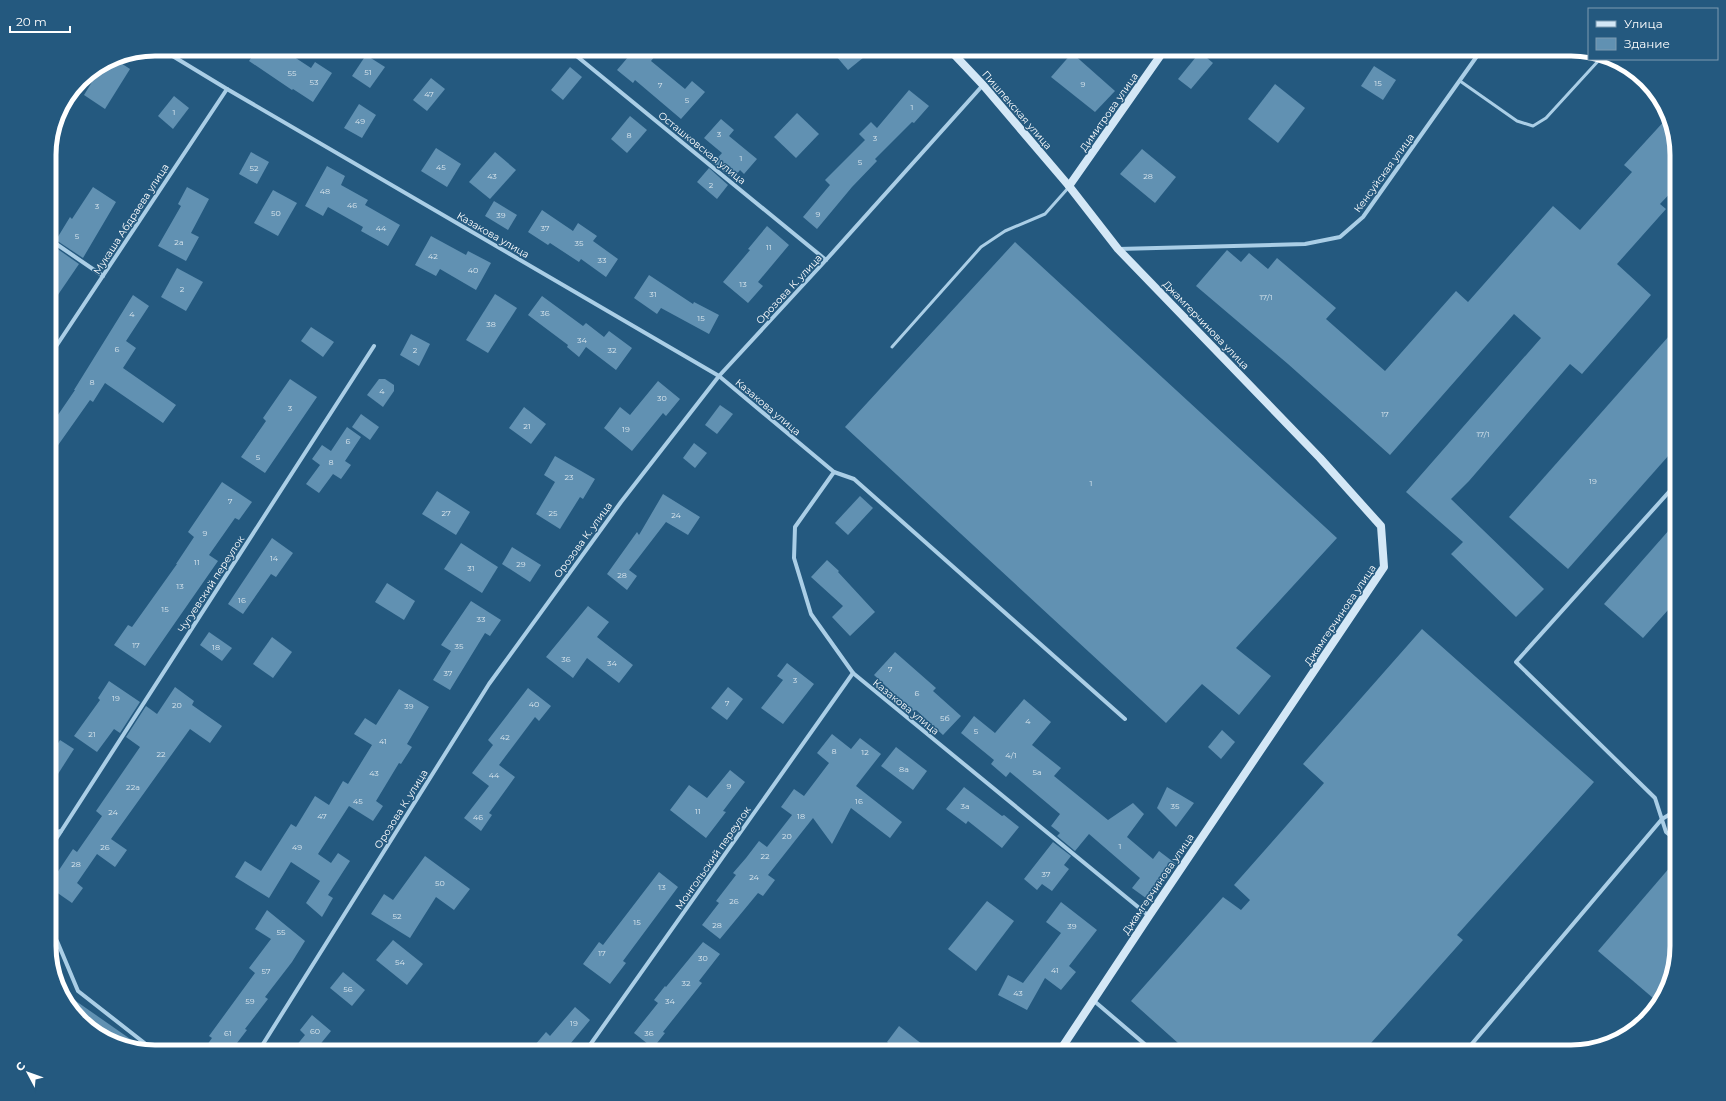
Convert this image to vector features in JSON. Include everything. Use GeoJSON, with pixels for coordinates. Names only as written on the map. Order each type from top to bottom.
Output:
{"type":"FeatureCollection","features":[{"type":"Feature","properties":{"kind":"street","name":"Казакова улица"},"geometry":{"type":"LineString","coordinates":[[173,56],[719,376],[834,472],[795,527],[794,558],[811,614],[853,673],[1149,916]]}},
{"type":"Feature","properties":{"kind":"street","name":"Осташковская улица"},"geometry":{"type":"LineString","coordinates":[[577,56],[826,260]]}},
{"type":"Feature","properties":{"kind":"street","name":"Пишпекская улица"},"geometry":{"type":"LineString","coordinates":[[955,56],[983,85],[1069,186]]}},
{"type":"Feature","properties":{"kind":"street","name":"Димитрова улица"},"geometry":{"type":"LineString","coordinates":[[1069,186],[1160,56]]}},
{"type":"Feature","properties":{"kind":"street","name":"Кенсуйская улица"},"geometry":{"type":"LineString","coordinates":[[1118,249],[1305,244],[1340,237],[1363,217],[1477,56]]}},
{"type":"Feature","properties":{"kind":"street","name":"Орозова К. улица"},"geometry":{"type":"LineString","coordinates":[[262,1045],[489,684],[621,502],[719,376],[826,260],[983,85]]}},
{"type":"Feature","properties":{"kind":"street","name":"Мукаша Абдраева улица"},"geometry":{"type":"LineString","coordinates":[[56,346],[227,89]]}},
{"type":"Feature","properties":{"kind":"street","name":"Джамгерчинова улица"},"geometry":{"type":"LineString","coordinates":[[1064,1045],[1384,567],[1381,526],[1315,452],[1118,249],[1069,186]]}},
{"type":"Feature","properties":{"kind":"street"},"geometry":{"type":"LineString","coordinates":[[56,244],[103,276]]}},
{"type":"Feature","properties":{"kind":"street","name":"Чугуевский переулок"},"geometry":{"type":"LineString","coordinates":[[56,840],[374,346]]}},
{"type":"Feature","properties":{"kind":"street"},"geometry":{"type":"LineString","coordinates":[[834,472],[854,479],[1125,719]]}},
{"type":"Feature","properties":{"kind":"street"},"geometry":{"type":"LineString","coordinates":[[1670,491],[1516,662],[1655,798],[1666,832],[1670,836]]}},
{"type":"Feature","properties":{"kind":"street","name":"Монгольский переулок"},"geometry":{"type":"LineString","coordinates":[[590,1045],[853,673]]}},
{"type":"Feature","properties":{"kind":"street"},"geometry":{"type":"LineString","coordinates":[[1470,1045],[1662,819],[1670,814]]}},
{"type":"Feature","properties":{"kind":"street"},"geometry":{"type":"LineString","coordinates":[[56,832],[62,831]]}},
{"type":"Feature","properties":{"kind":"street"},"geometry":{"type":"LineString","coordinates":[[56,938],[78,991],[146,1044]]}},
{"type":"Feature","properties":{"kind":"street"},"geometry":{"type":"LineString","coordinates":[[1093,1000],[1146,1045]]}},
{"type":"Feature","properties":{"kind":"lane"},"geometry":{"type":"LineString","coordinates":[[1460,81],[1518,121],[1533,126],[1546,118],[1599,60]]}},
{"type":"Feature","properties":{"kind":"lane"},"geometry":{"type":"LineString","coordinates":[[892,347],[981,247],[1005,231],[1045,214],[1069,186]]}},
{"type":"Feature","properties":{"kind":"building"},"geometry":{"type":"Polygon","coordinates":[[[252,56],[293,56],[311,68],[315,62],[332,73],[313,102],[293,89],[292,90],[249,61],[252,56]]]}},
{"type":"Feature","properties":{"kind":"building"},"geometry":{"type":"Polygon","coordinates":[[[365,56],[385,67],[370,88],[352,76],[365,56]]]}},
{"type":"Feature","properties":{"kind":"building"},"geometry":{"type":"Polygon","coordinates":[[[629,56],[655,56],[651,61],[685,89],[692,81],[705,92],[681,119],[635,80],[633,83],[617,70],[629,56]]]}},
{"type":"Feature","properties":{"kind":"building"},"geometry":{"type":"Polygon","coordinates":[[[836,56],[865,56],[848,70],[836,56]]]}},
{"type":"Feature","properties":{"kind":"building"},"geometry":{"type":"Polygon","coordinates":[[[1069,56],[1075,56],[1115,91],[1095,112],[1051,77],[1069,56]]]}},
{"type":"Feature","properties":{"kind":"building"},"geometry":{"type":"Polygon","coordinates":[[[1197,56],[1205,56],[1213,63],[1191,89],[1178,79],[1197,56]]]}},
{"type":"Feature","properties":{"kind":"building"},"geometry":{"type":"Polygon","coordinates":[[[120,63],[130,69],[105,109],[84,95],[96,75],[105,69],[120,63]]]}},
{"type":"Feature","properties":{"kind":"building"},"geometry":{"type":"Polygon","coordinates":[[[1374,66],[1396,80],[1383,100],[1361,86],[1374,66]]]}},
{"type":"Feature","properties":{"kind":"building"},"geometry":{"type":"Polygon","coordinates":[[[570,67],[582,77],[563,100],[551,90],[570,67]]]}},
{"type":"Feature","properties":{"kind":"building"},"geometry":{"type":"Polygon","coordinates":[[[431,78],[445,89],[427,111],[413,100],[431,78]]]}},
{"type":"Feature","properties":{"kind":"building"},"geometry":{"type":"Polygon","coordinates":[[[1275,84],[1305,108],[1278,143],[1248,119],[1275,84]]]}},
{"type":"Feature","properties":{"kind":"building"},"geometry":{"type":"Polygon","coordinates":[[[909,90],[929,106],[914,123],[912,122],[875,159],[877,161],[852,187],[817,229],[803,217],[830,185],[825,180],[865,140],[859,134],[871,122],[877,128],[909,90]]]}},
{"type":"Feature","properties":{"kind":"building"},"geometry":{"type":"Polygon","coordinates":[[[174,96],[189,108],[173,129],[158,116],[174,96]]]}},
{"type":"Feature","properties":{"kind":"building"},"geometry":{"type":"Polygon","coordinates":[[[359,104],[376,115],[362,138],[344,128],[359,104]]]}},
{"type":"Feature","properties":{"kind":"building"},"geometry":{"type":"Polygon","coordinates":[[[797,113],[819,134],[796,158],[774,137],[797,113]]]}},
{"type":"Feature","properties":{"kind":"building"},"geometry":{"type":"Polygon","coordinates":[[[630,116],[647,130],[627,153],[611,139],[630,116]]]}},
{"type":"Feature","properties":{"kind":"building"},"geometry":{"type":"Polygon","coordinates":[[[721,119],[734,130],[729,136],[757,159],[744,174],[740,170],[733,179],[713,163],[722,153],[704,138],[721,119]]]}},
{"type":"Feature","properties":{"kind":"building"},"geometry":{"type":"Polygon","coordinates":[[[1664,121],[1667,129],[1669,142],[1670,193],[1660,204],[1666,209],[1617,264],[1651,295],[1582,374],[1570,364],[1469,481],[1451,499],[1544,589],[1516,617],[1451,554],[1463,542],[1406,492],[1541,338],[1514,314],[1390,455],[1288,364],[1196,286],[1227,250],[1241,262],[1249,253],[1268,269],[1277,258],[1336,308],[1326,319],[1385,371],[1456,291],[1468,302],[1553,206],[1580,230],[1632,172],[1624,165],[1664,121]]]}},
{"type":"Feature","properties":{"kind":"building"},"geometry":{"type":"Polygon","coordinates":[[[436,148],[461,164],[447,187],[421,171],[436,148]]]}},
{"type":"Feature","properties":{"kind":"building"},"geometry":{"type":"Polygon","coordinates":[[[1142,149],[1176,177],[1155,203],[1120,174],[1142,149]]]}},
{"type":"Feature","properties":{"kind":"building"},"geometry":{"type":"Polygon","coordinates":[[[251,152],[269,162],[257,184],[239,174],[251,152]]]}},
{"type":"Feature","properties":{"kind":"building"},"geometry":{"type":"Polygon","coordinates":[[[495,152],[516,170],[490,199],[469,182],[495,152]]]}},
{"type":"Feature","properties":{"kind":"building"},"geometry":{"type":"Polygon","coordinates":[[[327,166],[345,176],[341,185],[368,200],[365,205],[400,225],[388,246],[361,231],[363,227],[328,207],[323,216],[305,206],[327,166]]]}},
{"type":"Feature","properties":{"kind":"building"},"geometry":{"type":"Polygon","coordinates":[[[709,168],[728,185],[717,199],[697,182],[709,168]]]}},
{"type":"Feature","properties":{"kind":"building"},"geometry":{"type":"Polygon","coordinates":[[[93,187],[116,202],[83,258],[56,240],[70,217],[72,219],[93,187]]]}},
{"type":"Feature","properties":{"kind":"building"},"geometry":{"type":"Polygon","coordinates":[[[187,187],[209,199],[191,233],[199,237],[186,261],[158,246],[181,206],[178,204],[187,187]]]}},
{"type":"Feature","properties":{"kind":"building"},"geometry":{"type":"Polygon","coordinates":[[[273,190],[297,203],[278,236],[254,223],[273,190]]]}},
{"type":"Feature","properties":{"kind":"building"},"geometry":{"type":"Polygon","coordinates":[[[494,201],[517,215],[508,230],[485,216],[494,201]]]}},
{"type":"Feature","properties":{"kind":"building"},"geometry":{"type":"Polygon","coordinates":[[[542,210],[573,231],[578,223],[597,236],[593,241],[618,259],[606,277],[581,259],[579,262],[550,243],[548,245],[528,232],[542,210]]]}},
{"type":"Feature","properties":{"kind":"building"},"geometry":{"type":"Polygon","coordinates":[[[767,226],[789,245],[758,282],[763,286],[748,303],[723,282],[750,250],[748,249],[767,226]]]}},
{"type":"Feature","properties":{"kind":"building"},"geometry":{"type":"Polygon","coordinates":[[[431,236],[466,255],[468,251],[491,263],[476,290],[440,269],[436,276],[415,265],[431,236]]]}},
{"type":"Feature","properties":{"kind":"building"},"geometry":{"type":"Polygon","coordinates":[[[1015,242],[1337,538],[1236,648],[1271,676],[1239,715],[1202,684],[1166,723],[845,427],[1015,242]]]}},
{"type":"Feature","properties":{"kind":"building"},"geometry":{"type":"Polygon","coordinates":[[[56,248],[79,264],[56,298],[56,248]]]}},
{"type":"Feature","properties":{"kind":"building"},"geometry":{"type":"Polygon","coordinates":[[[177,268],[203,282],[186,311],[161,297],[177,268]]]}},
{"type":"Feature","properties":{"kind":"building"},"geometry":{"type":"Polygon","coordinates":[[[649,275],[693,304],[694,302],[719,315],[709,334],[661,308],[657,314],[634,298],[649,275]]]}},
{"type":"Feature","properties":{"kind":"building"},"geometry":{"type":"Polygon","coordinates":[[[495,294],[517,308],[488,353],[466,340],[495,294]]]}},
{"type":"Feature","properties":{"kind":"building"},"geometry":{"type":"Polygon","coordinates":[[[133,295],[149,306],[126,341],[136,348],[123,368],[176,405],[163,423],[105,383],[93,402],[90,400],[56,448],[56,418],[133,295]]]}},
{"type":"Feature","properties":{"kind":"building"},"geometry":{"type":"Polygon","coordinates":[[[542,296],[583,326],[586,323],[604,337],[609,331],[632,348],[616,370],[586,347],[579,357],[567,347],[568,345],[528,315],[542,296]]]}},
{"type":"Feature","properties":{"kind":"building"},"geometry":{"type":"Polygon","coordinates":[[[311,327],[334,342],[323,357],[301,341],[311,327]]]}},
{"type":"Feature","properties":{"kind":"building"},"geometry":{"type":"Polygon","coordinates":[[[411,334],[430,344],[419,366],[400,355],[411,334]]]}},
{"type":"Feature","properties":{"kind":"building"},"geometry":{"type":"Polygon","coordinates":[[[1670,335],[1670,454],[1568,569],[1509,517],[1670,335]]]}},
{"type":"Feature","properties":{"kind":"building"},"geometry":{"type":"Polygon","coordinates":[[[290,379],[317,397],[265,473],[241,457],[266,421],[263,418],[290,379]]]}},
{"type":"Feature","properties":{"kind":"building"},"geometry":{"type":"Polygon","coordinates":[[[379,379],[385,379],[394,385],[394,391],[383,407],[367,395],[379,379]]]}},
{"type":"Feature","properties":{"kind":"building"},"geometry":{"type":"Polygon","coordinates":[[[658,381],[680,399],[666,416],[663,413],[632,451],[604,428],[620,407],[630,415],[658,381]]]}},
{"type":"Feature","properties":{"kind":"building"},"geometry":{"type":"Polygon","coordinates":[[[720,405],[733,414],[717,434],[705,425],[720,405]]]}},
{"type":"Feature","properties":{"kind":"building"},"geometry":{"type":"Polygon","coordinates":[[[524,407],[546,424],[531,444],[509,428],[524,407]]]}},
{"type":"Feature","properties":{"kind":"building"},"geometry":{"type":"Polygon","coordinates":[[[361,414],[379,427],[370,440],[352,427],[361,414]]]}},
{"type":"Feature","properties":{"kind":"building"},"geometry":{"type":"Polygon","coordinates":[[[347,427],[361,437],[345,461],[351,465],[341,479],[333,474],[319,493],[306,484],[320,465],[312,459],[322,445],[331,451],[347,427]]]}},
{"type":"Feature","properties":{"kind":"building"},"geometry":{"type":"Polygon","coordinates":[[[694,443],[707,453],[695,468],[683,458],[694,443]]]}},
{"type":"Feature","properties":{"kind":"building"},"geometry":{"type":"Polygon","coordinates":[[[555,456],[595,479],[583,499],[580,497],[560,529],[536,514],[555,482],[544,475],[555,456]]]}},
{"type":"Feature","properties":{"kind":"building"},"geometry":{"type":"Polygon","coordinates":[[[222,482],[252,502],[239,520],[235,518],[209,555],[218,561],[145,666],[114,645],[128,625],[132,627],[177,564],[194,537],[188,532],[222,482]]]}},
{"type":"Feature","properties":{"kind":"building"},"geometry":{"type":"Polygon","coordinates":[[[437,491],[470,512],[456,535],[422,514],[437,491]]]}},
{"type":"Feature","properties":{"kind":"building"},"geometry":{"type":"Polygon","coordinates":[[[663,494],[700,517],[688,535],[666,522],[629,570],[637,576],[627,590],[607,574],[637,532],[639,535],[663,494]]]}},
{"type":"Feature","properties":{"kind":"building"},"geometry":{"type":"Polygon","coordinates":[[[860,496],[873,508],[848,535],[835,523],[860,496]]]}},
{"type":"Feature","properties":{"kind":"building"},"geometry":{"type":"Polygon","coordinates":[[[1670,529],[1670,608],[1643,638],[1604,604],[1670,529]]]}},
{"type":"Feature","properties":{"kind":"building"},"geometry":{"type":"Polygon","coordinates":[[[272,538],[293,553],[276,577],[271,574],[243,614],[228,604],[272,538]]]}},
{"type":"Feature","properties":{"kind":"building"},"geometry":{"type":"Polygon","coordinates":[[[461,543],[498,567],[482,593],[444,569],[461,543]]]}},
{"type":"Feature","properties":{"kind":"building"},"geometry":{"type":"Polygon","coordinates":[[[512,547],[541,565],[530,582],[502,564],[512,547]]]}},
{"type":"Feature","properties":{"kind":"building"},"geometry":{"type":"Polygon","coordinates":[[[827,560],[839,571],[838,572],[875,612],[850,636],[832,617],[843,606],[811,577],[827,560]]]}},
{"type":"Feature","properties":{"kind":"building"},"geometry":{"type":"Polygon","coordinates":[[[387,583],[415,601],[404,620],[375,602],[387,583]]]}},
{"type":"Feature","properties":{"kind":"building"},"geometry":{"type":"Polygon","coordinates":[[[471,601],[501,620],[490,636],[485,633],[450,690],[433,680],[451,651],[441,645],[471,601]]]}},
{"type":"Feature","properties":{"kind":"building"},"geometry":{"type":"Polygon","coordinates":[[[588,606],[609,622],[597,637],[633,665],[619,683],[587,658],[573,678],[546,657],[588,606]]]}},
{"type":"Feature","properties":{"kind":"building"},"geometry":{"type":"Polygon","coordinates":[[[1422,629],[1594,782],[1457,935],[1463,940],[1369,1045],[1180,1045],[1131,1001],[1223,897],[1241,910],[1250,900],[1234,885],[1324,783],[1303,764],[1422,629]]]}},
{"type":"Feature","properties":{"kind":"building"},"geometry":{"type":"Polygon","coordinates":[[[209,632],[232,648],[222,661],[200,645],[209,632]]]}},
{"type":"Feature","properties":{"kind":"building"},"geometry":{"type":"Polygon","coordinates":[[[272,637],[292,652],[273,678],[253,664],[272,637]]]}},
{"type":"Feature","properties":{"kind":"building"},"geometry":{"type":"Polygon","coordinates":[[[895,652],[936,688],[933,691],[961,716],[943,735],[916,710],[914,712],[874,675],[895,652]]]}},
{"type":"Feature","properties":{"kind":"building"},"geometry":{"type":"Polygon","coordinates":[[[787,663],[814,684],[783,724],[761,708],[783,680],[777,676],[787,663]]]}},
{"type":"Feature","properties":{"kind":"building"},"geometry":{"type":"Polygon","coordinates":[[[109,681],[140,702],[120,733],[114,729],[97,752],[74,736],[100,700],[98,698],[109,681]]]}},
{"type":"Feature","properties":{"kind":"building"},"geometry":{"type":"Polygon","coordinates":[[[175,687],[194,701],[192,705],[222,726],[210,743],[190,729],[111,839],[127,850],[115,867],[97,854],[77,883],[83,888],[72,903],[56,892],[56,874],[73,849],[77,852],[102,816],[96,811],[140,747],[126,737],[146,706],[157,714],[175,687]]]}},
{"type":"Feature","properties":{"kind":"building"},"geometry":{"type":"Polygon","coordinates":[[[728,687],[743,699],[727,720],[711,708],[728,687]]]}},
{"type":"Feature","properties":{"kind":"building"},"geometry":{"type":"Polygon","coordinates":[[[528,688],[551,706],[539,721],[535,717],[499,765],[515,777],[489,813],[492,815],[481,831],[464,818],[489,786],[472,773],[493,745],[488,740],[528,688]]]}},
{"type":"Feature","properties":{"kind":"building"},"geometry":{"type":"Polygon","coordinates":[[[399,689],[429,707],[407,744],[412,747],[401,764],[399,763],[376,801],[383,806],[373,821],[349,806],[318,854],[331,863],[338,853],[350,861],[328,895],[333,898],[322,917],[306,903],[320,881],[291,862],[269,898],[235,877],[245,861],[261,871],[291,824],[296,827],[315,796],[329,805],[343,781],[348,784],[372,745],[354,734],[365,718],[376,725],[399,689]]]}},
{"type":"Feature","properties":{"kind":"building"},"geometry":{"type":"Polygon","coordinates":[[[1024,699],[1051,722],[1032,745],[1061,768],[1054,776],[1108,820],[1133,803],[1144,814],[1127,837],[1153,859],[1159,851],[1176,864],[1150,901],[1132,888],[1140,878],[1089,834],[1075,851],[1057,836],[1060,833],[1051,826],[1060,814],[1010,772],[1006,777],[991,764],[994,760],[961,733],[974,716],[995,733],[1024,699]]]}},
{"type":"Feature","properties":{"kind":"building"},"geometry":{"type":"Polygon","coordinates":[[[1222,730],[1235,742],[1221,759],[1208,747],[1222,730]]]}},
{"type":"Feature","properties":{"kind":"building"},"geometry":{"type":"Polygon","coordinates":[[[832,734],[851,749],[860,738],[881,754],[856,786],[902,822],[890,838],[851,808],[832,844],[813,818],[768,875],[775,880],[763,896],[758,893],[720,939],[702,925],[719,903],[716,901],[736,875],[733,873],[759,841],[767,847],[792,815],[781,807],[794,789],[804,796],[829,763],[817,753],[832,734]]]}},
{"type":"Feature","properties":{"kind":"building"},"geometry":{"type":"Polygon","coordinates":[[[60,740],[74,749],[56,777],[56,747],[60,740]]]}},
{"type":"Feature","properties":{"kind":"building"},"geometry":{"type":"Polygon","coordinates":[[[896,747],[927,771],[913,790],[881,766],[896,747]]]}},
{"type":"Feature","properties":{"kind":"building"},"geometry":{"type":"Polygon","coordinates":[[[730,770],[745,782],[723,811],[726,812],[706,838],[670,810],[689,785],[707,798],[730,770]]]}},
{"type":"Feature","properties":{"kind":"building"},"geometry":{"type":"Polygon","coordinates":[[[964,787],[1019,827],[1002,848],[968,821],[966,824],[946,809],[964,787]]]}},
{"type":"Feature","properties":{"kind":"building"},"geometry":{"type":"Polygon","coordinates":[[[1167,787],[1194,803],[1176,827],[1157,808],[1167,787]]]}},
{"type":"Feature","properties":{"kind":"building"},"geometry":{"type":"Polygon","coordinates":[[[1053,842],[1071,856],[1064,865],[1069,869],[1052,891],[1042,884],[1037,890],[1024,879],[1053,842]]]}},
{"type":"Feature","properties":{"kind":"building"},"geometry":{"type":"Polygon","coordinates":[[[425,856],[470,889],[454,910],[436,897],[410,938],[371,914],[384,894],[393,900],[425,856]]]}},
{"type":"Feature","properties":{"kind":"building"},"geometry":{"type":"Polygon","coordinates":[[[1670,867],[1669,959],[1665,978],[1654,999],[1598,951],[1670,867]]]}},
{"type":"Feature","properties":{"kind":"building"},"geometry":{"type":"Polygon","coordinates":[[[659,872],[678,887],[623,961],[626,963],[610,984],[583,964],[599,942],[603,945],[659,872]]]}},
{"type":"Feature","properties":{"kind":"building"},"geometry":{"type":"Polygon","coordinates":[[[987,901],[1014,921],[976,971],[948,949],[987,901]]]}},
{"type":"Feature","properties":{"kind":"building"},"geometry":{"type":"Polygon","coordinates":[[[1061,902],[1097,930],[1069,966],[1076,972],[1061,990],[1045,978],[1027,1010],[998,995],[1008,975],[1023,983],[1061,933],[1046,922],[1061,902]]]}},
{"type":"Feature","properties":{"kind":"building"},"geometry":{"type":"Polygon","coordinates":[[[267,910],[305,941],[292,962],[265,997],[268,999],[245,1029],[247,1030],[235,1045],[207,1045],[212,1038],[209,1036],[255,973],[249,968],[271,939],[255,929],[267,910]]]}},
{"type":"Feature","properties":{"kind":"building"},"geometry":{"type":"Polygon","coordinates":[[[393,940],[423,964],[407,985],[376,960],[393,940]]]}},
{"type":"Feature","properties":{"kind":"building"},"geometry":{"type":"Polygon","coordinates":[[[703,942],[720,954],[699,981],[702,983],[663,1032],[665,1033],[655,1045],[649,1045],[634,1033],[658,1003],[654,1000],[665,986],[666,987],[703,942]]]}},
{"type":"Feature","properties":{"kind":"building"},"geometry":{"type":"Polygon","coordinates":[[[343,972],[365,990],[352,1006],[330,988],[343,972]]]}},
{"type":"Feature","properties":{"kind":"building"},"geometry":{"type":"Polygon","coordinates":[[[73,999],[136,1043],[129,1042],[105,1032],[85,1016],[72,1000],[73,999]]]}},
{"type":"Feature","properties":{"kind":"building"},"geometry":{"type":"Polygon","coordinates":[[[575,1007],[590,1020],[569,1045],[535,1045],[546,1032],[550,1036],[575,1007]]]}},
{"type":"Feature","properties":{"kind":"building"},"geometry":{"type":"Polygon","coordinates":[[[312,1015],[331,1031],[320,1045],[297,1045],[305,1035],[300,1030],[312,1015]]]}},
{"type":"Feature","properties":{"kind":"building"},"geometry":{"type":"Polygon","coordinates":[[[899,1026],[923,1045],[891,1045],[887,1042],[899,1026]]]}}]}
